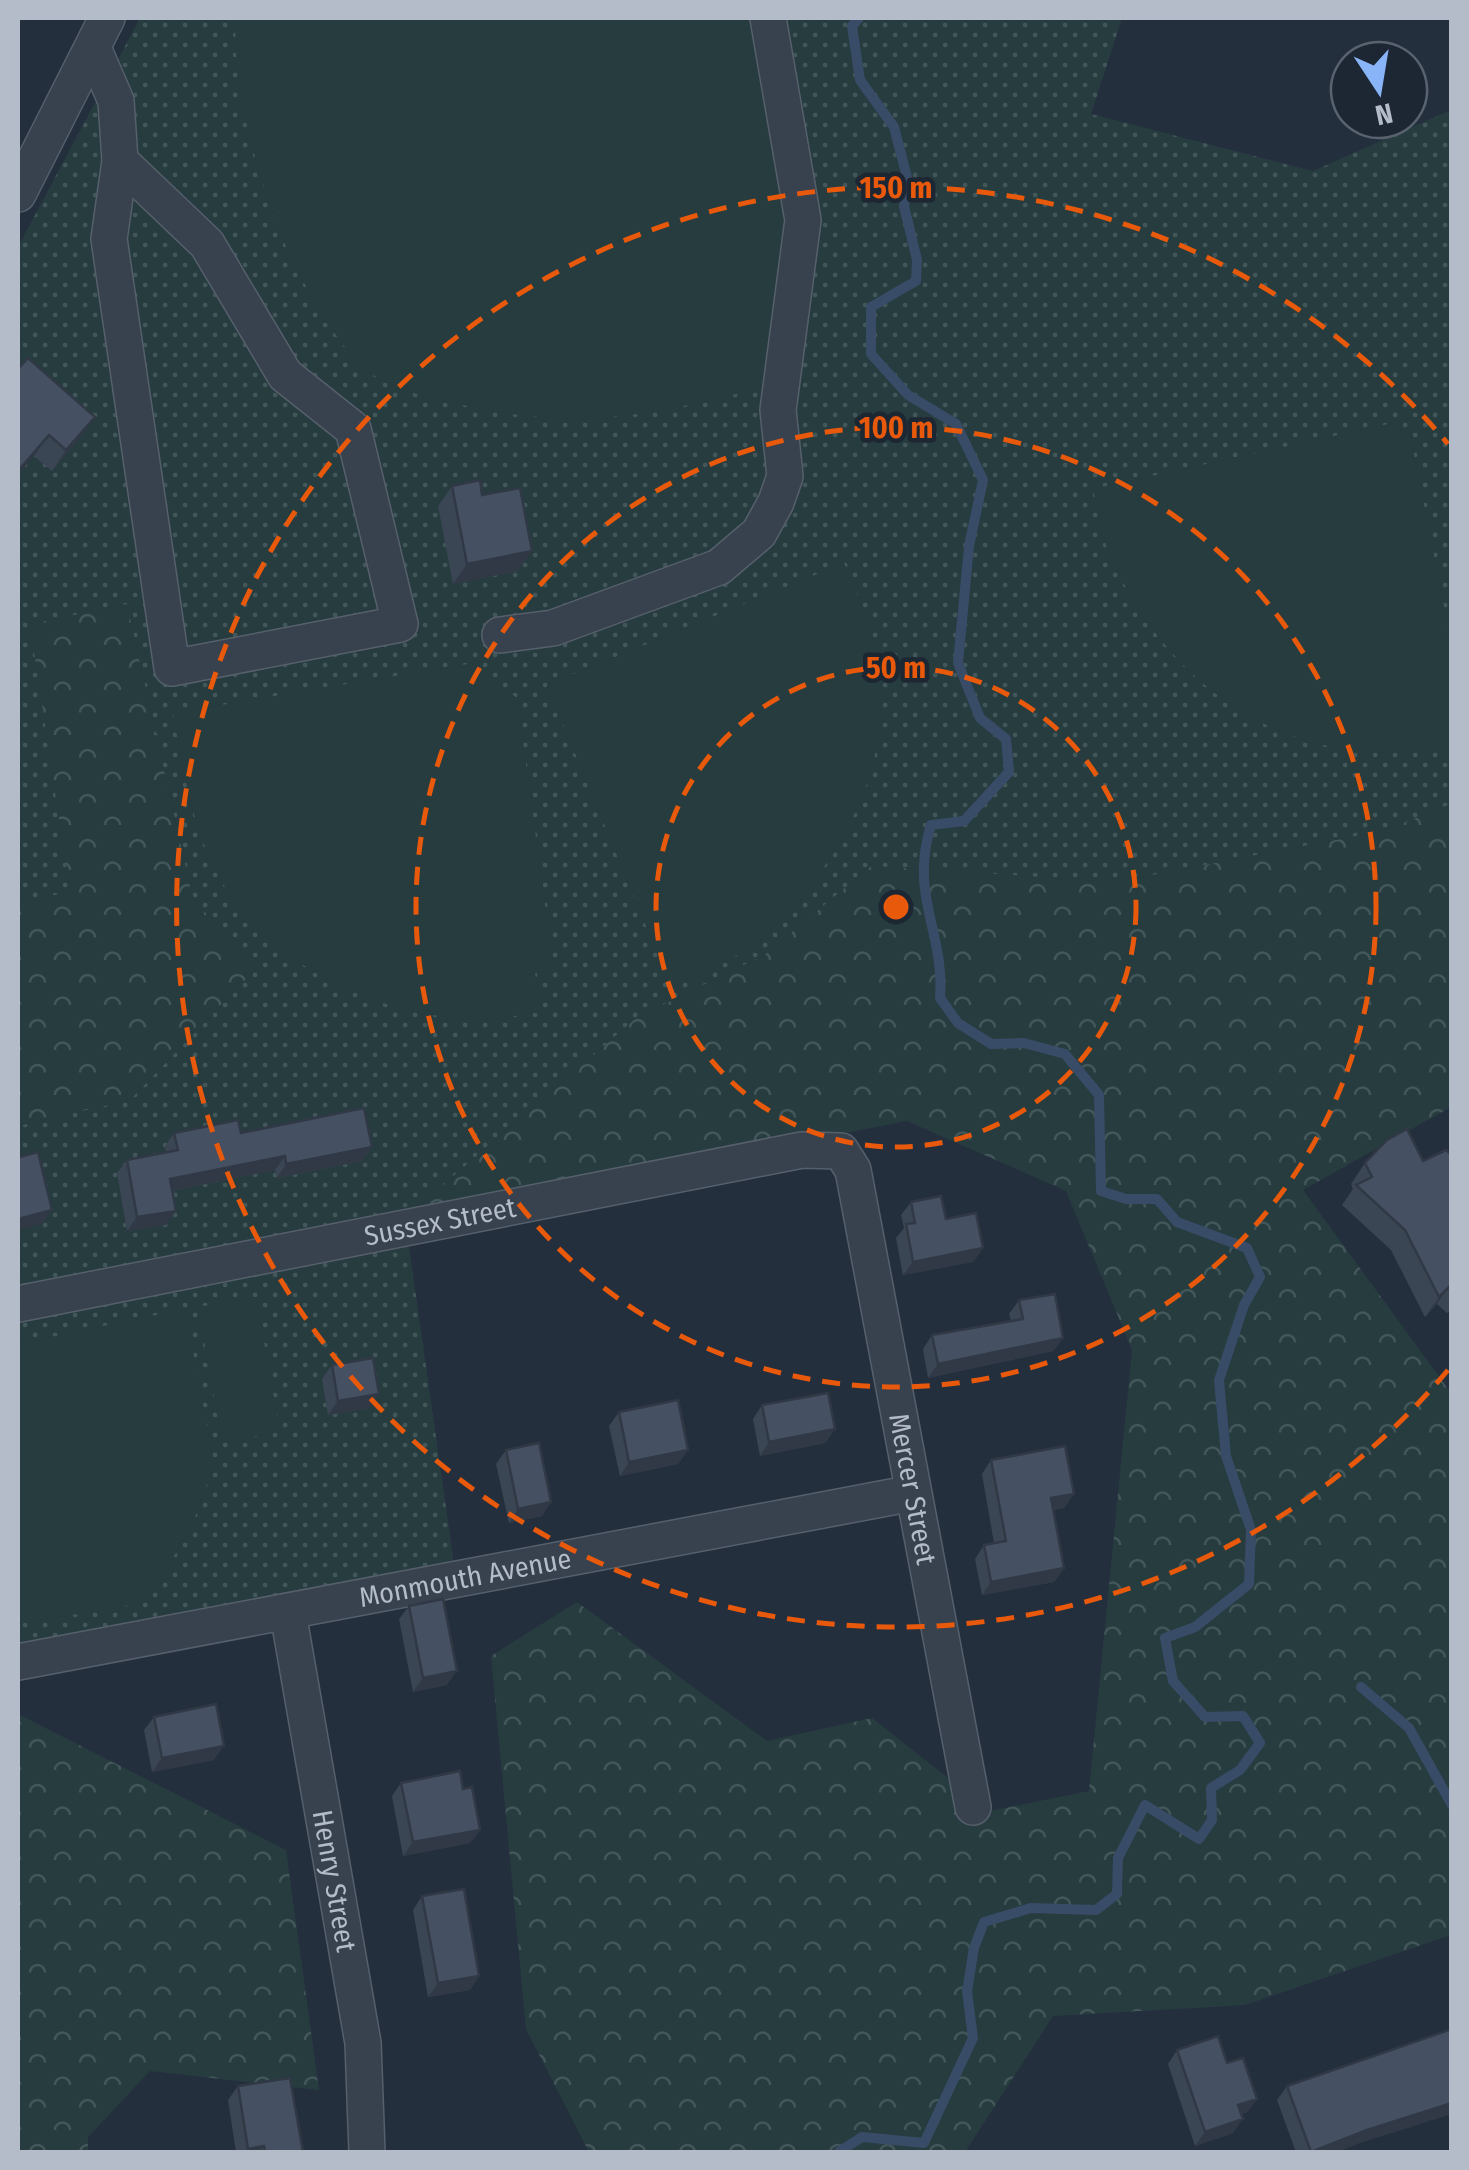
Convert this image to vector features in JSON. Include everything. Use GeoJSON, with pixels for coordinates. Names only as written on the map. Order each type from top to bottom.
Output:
{"type":"FeatureCollection","features":[{"type":"Feature","properties":{"kind":"street"},"geometry":{"type":"LineString","coordinates":[[500,635],[553,628],[719,568],[759,533],[776,502],[785,476],[778,410],[803,220],[768,18]]}},
{"type":"Feature","properties":{"kind":"street"},"geometry":{"type":"LineString","coordinates":[[100,33],[116,102],[120,161],[109,240],[172,668],[400,624],[353,429],[285,375],[207,244],[120,161]]}},
{"type":"Feature","properties":{"kind":"street"},"geometry":{"type":"LineString","coordinates":[[18,194],[100,33]]}},
{"type":"Feature","properties":{"kind":"street","name":"Sussex Street"},"geometry":{"type":"LineString","coordinates":[[18,1304],[802,1150],[840,1151],[852,1170]]}},
{"type":"Feature","properties":{"kind":"street","name":"Mercer Street"},"geometry":{"type":"LineString","coordinates":[[852,1170],[973,1807]]}},
{"type":"Feature","properties":{"kind":"street","name":"Monmouth Avenue"},"geometry":{"type":"LineString","coordinates":[[18,1662],[913,1493]]}},
{"type":"Feature","properties":{"kind":"street","name":"Henry Street"},"geometry":{"type":"LineString","coordinates":[[288,1613],[363,2043],[367,2152]]}},
{"type":"Feature","properties":{"kind":"green space"},"geometry":{"type":"Polygon","coordinates":[[[140,18],[1122,18],[1091,114],[1313,171],[1383,140],[1429,140],[1429,120],[1451,110],[1451,804],[1382,831],[1116,882],[871,866],[764,955],[636,1018],[405,1218],[455,1571],[18,1652],[18,1126],[130,1100],[257,968],[193,899],[127,604],[30,624],[70,892],[18,902],[18,247],[140,18]]]}},
{"type":"Feature","properties":{"kind":"green space"},"geometry":{"type":"Polygon","coordinates":[[[236,18],[759,18],[798,211],[776,384],[654,412],[541,417],[421,395],[369,372],[324,317],[276,222],[244,112],[235,42],[236,18]]]}},
{"type":"Feature","properties":{"kind":"green space"},"geometry":{"type":"Polygon","coordinates":[[[1393,423],[1410,434],[1451,642],[1451,747],[1395,753],[1342,749],[1292,736],[1246,714],[1204,684],[1168,648],[1136,604],[1110,555],[1093,489],[1393,423]]]}},
{"type":"Feature","properties":{"kind":"green space"},"geometry":{"type":"Polygon","coordinates":[[[844,563],[861,605],[879,682],[875,755],[864,791],[824,867],[793,908],[739,954],[671,987],[547,685],[844,563]]]}},
{"type":"Feature","properties":{"kind":"green space"},"geometry":{"type":"Polygon","coordinates":[[[127,604],[193,899],[257,968],[130,1100],[18,1126],[18,902],[70,891],[29,624],[127,604]]]}},
{"type":"Feature","properties":{"kind":"green space"},"geometry":{"type":"Polygon","coordinates":[[[468,664],[517,698],[554,971],[535,973],[542,1012],[504,1018],[441,1016],[361,995],[288,954],[257,927],[231,896],[211,861],[192,807],[173,713],[468,664]]]}},
{"type":"Feature","properties":{"kind":"green space"},"geometry":{"type":"Polygon","coordinates":[[[1451,804],[1451,1107],[1303,1190],[1451,1393],[1451,1935],[1245,2005],[1053,2016],[965,2152],[589,2152],[526,2029],[491,1656],[577,1602],[767,1741],[872,1718],[990,1811],[1089,1791],[1132,1350],[1066,1191],[907,1121],[405,1218],[636,1018],[764,955],[871,866],[1116,882],[1382,831],[1451,804]]]}},
{"type":"Feature","properties":{"kind":"green space"},"geometry":{"type":"Polygon","coordinates":[[[256,1297],[280,1432],[222,1442],[198,1307],[256,1297]]]}},
{"type":"Feature","properties":{"kind":"green space"},"geometry":{"type":"Polygon","coordinates":[[[185,1309],[214,1464],[192,1526],[162,1576],[125,1607],[18,1623],[18,1344],[185,1309]]]}},
{"type":"Feature","properties":{"kind":"green space"},"geometry":{"type":"Polygon","coordinates":[[[18,1714],[286,1850],[319,2090],[150,2071],[88,2137],[88,2152],[18,2152],[18,1714]]]}},
{"type":"Feature","properties":{"kind":"building"},"geometry":{"type":"Polygon","coordinates":[[[28,358],[95,417],[66,450],[49,435],[18,471],[18,369],[28,358]]]}},
{"type":"Feature","properties":{"kind":"building"},"geometry":{"type":"Polygon","coordinates":[[[480,480],[482,495],[520,488],[532,551],[467,564],[452,486],[480,480]]]}},
{"type":"Feature","properties":{"kind":"building"},"geometry":{"type":"Polygon","coordinates":[[[364,1108],[372,1147],[286,1164],[285,1156],[170,1179],[176,1211],[137,1217],[127,1160],[178,1150],[174,1133],[238,1120],[241,1133],[364,1108]]]}},
{"type":"Feature","properties":{"kind":"building"},"geometry":{"type":"Polygon","coordinates":[[[1407,1129],[1423,1161],[1446,1150],[1452,1155],[1452,1284],[1439,1297],[1405,1230],[1356,1185],[1372,1177],[1365,1163],[1387,1140],[1407,1129]]]}},
{"type":"Feature","properties":{"kind":"building"},"geometry":{"type":"Polygon","coordinates":[[[18,1148],[20,1157],[38,1152],[52,1210],[18,1219],[18,1148]]]}},
{"type":"Feature","properties":{"kind":"building"},"geometry":{"type":"Polygon","coordinates":[[[941,1196],[946,1219],[976,1213],[983,1248],[913,1262],[906,1224],[915,1223],[911,1202],[941,1196]]]}},
{"type":"Feature","properties":{"kind":"building"},"geometry":{"type":"Polygon","coordinates":[[[1055,1294],[1063,1338],[938,1364],[932,1335],[1023,1319],[1019,1300],[1055,1294]]]}},
{"type":"Feature","properties":{"kind":"building"},"geometry":{"type":"Polygon","coordinates":[[[373,1358],[379,1394],[338,1401],[332,1365],[373,1358]]]}},
{"type":"Feature","properties":{"kind":"building"},"geometry":{"type":"Polygon","coordinates":[[[828,1393],[835,1429],[769,1442],[762,1405],[828,1393]]]}},
{"type":"Feature","properties":{"kind":"building"},"geometry":{"type":"Polygon","coordinates":[[[678,1400],[688,1450],[629,1462],[619,1412],[678,1400]]]}},
{"type":"Feature","properties":{"kind":"building"},"geometry":{"type":"Polygon","coordinates":[[[539,1443],[551,1502],[518,1509],[506,1450],[539,1443]]]}},
{"type":"Feature","properties":{"kind":"building"},"geometry":{"type":"Polygon","coordinates":[[[1065,1446],[1074,1494],[1051,1498],[1064,1568],[991,1582],[984,1545],[1006,1541],[991,1460],[1065,1446]]]}},
{"type":"Feature","properties":{"kind":"building"},"geometry":{"type":"Polygon","coordinates":[[[443,1599],[457,1671],[423,1678],[409,1606],[443,1599]]]}},
{"type":"Feature","properties":{"kind":"building"},"geometry":{"type":"Polygon","coordinates":[[[216,1704],[224,1746],[162,1758],[154,1717],[216,1704]]]}},
{"type":"Feature","properties":{"kind":"building"},"geometry":{"type":"Polygon","coordinates":[[[460,1771],[463,1789],[472,1787],[480,1830],[413,1842],[401,1783],[460,1771]]]}},
{"type":"Feature","properties":{"kind":"building"},"geometry":{"type":"Polygon","coordinates":[[[464,1889],[479,1976],[438,1983],[422,1896],[464,1889]]]}},
{"type":"Feature","properties":{"kind":"building"},"geometry":{"type":"Polygon","coordinates":[[[1452,2029],[1452,2103],[1311,2152],[1287,2086],[1452,2029]]]}},
{"type":"Feature","properties":{"kind":"building"},"geometry":{"type":"Polygon","coordinates":[[[1218,2036],[1227,2063],[1243,2058],[1257,2099],[1238,2105],[1243,2119],[1205,2132],[1177,2050],[1218,2036]]]}},
{"type":"Feature","properties":{"kind":"building"},"geometry":{"type":"Polygon","coordinates":[[[290,2078],[303,2152],[265,2152],[264,2146],[248,2149],[238,2086],[290,2078]]]}},
{"type":"Feature","properties":{"kind":"waterway"},"geometry":{"type":"LineString","coordinates":[[839,2152],[862,2137],[924,2143],[973,2038],[967,1991],[974,1948],[984,1922],[1031,1908],[1096,1910],[1117,1894],[1118,1858],[1145,1805],[1199,1839],[1212,1820],[1211,1788],[1240,1770],[1260,1743],[1243,1716],[1205,1717],[1173,1681],[1165,1638],[1195,1627],[1249,1584],[1251,1530],[1226,1456],[1219,1380],[1244,1305],[1260,1277],[1247,1248],[1177,1222],[1157,1199],[1126,1199],[1101,1191],[1099,1095],[1065,1054],[1024,1043],[991,1044],[958,1023],[940,998],[938,953],[925,894],[925,850],[931,825],[964,821],[1009,772],[1006,739],[980,718],[958,663],[969,546],[983,480],[956,424],[908,395],[871,354],[871,307],[916,281],[917,260],[904,206],[908,181],[894,127],[860,80],[852,26],[859,18]]}},
{"type":"Feature","properties":{"kind":"waterway"},"geometry":{"type":"LineString","coordinates":[[1361,1687],[1409,1728],[1452,1805]]}}]}
